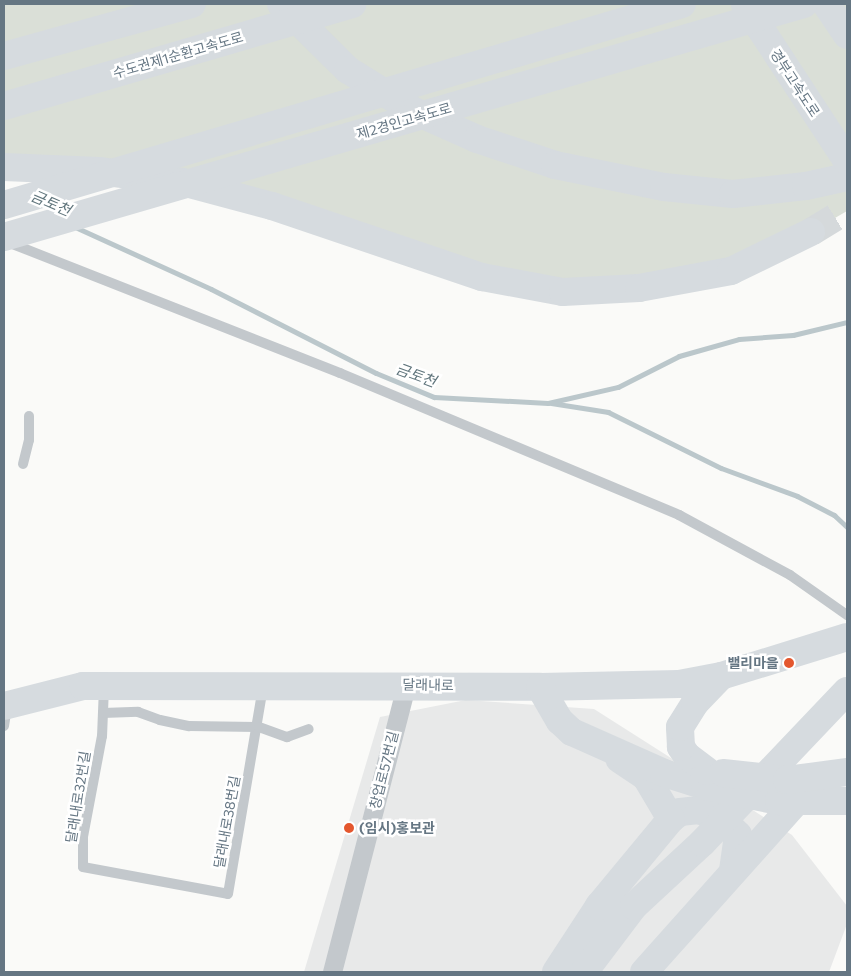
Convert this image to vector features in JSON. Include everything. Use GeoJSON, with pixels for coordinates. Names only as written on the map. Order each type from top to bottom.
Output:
{"type":"FeatureCollection","features":[{"type":"Feature","properties":{"kind":"main road"},"geometry":{"type":"LineString","coordinates":[[4,56],[192,4]]}},
{"type":"Feature","properties":{"kind":"main road"},"geometry":{"type":"LineString","coordinates":[[281,4],[348,70],[412,110],[477,139],[555,165],[664,187],[733,194],[806,186],[847,176]]}},
{"type":"Feature","properties":{"kind":"main road","name":"수도권제1순환고속도로"},"geometry":{"type":"LineString","coordinates":[[4,106],[352,4]]}},
{"type":"Feature","properties":{"kind":"main road"},"geometry":{"type":"LineString","coordinates":[[4,205],[682,4]]}},
{"type":"Feature","properties":{"kind":"main road"},"geometry":{"type":"LineString","coordinates":[[727,4],[841,153]]}},
{"type":"Feature","properties":{"kind":"main road","name":"경부고속도로"},"geometry":{"type":"LineString","coordinates":[[744,4],[841,153]]}},
{"type":"Feature","properties":{"kind":"main road","name":"제2경인고속도로"},"geometry":{"type":"LineString","coordinates":[[4,239],[804,4]]}},
{"type":"Feature","properties":{"kind":"main road"},"geometry":{"type":"LineString","coordinates":[[826,4],[847,35]]}},
{"type":"Feature","properties":{"kind":"main road"},"geometry":{"type":"LineString","coordinates":[[4,167],[100,171],[182,182],[272,206],[482,276],[563,292],[639,288],[731,271],[812,232]]}},
{"type":"Feature","properties":{"kind":"main road","name":"달래내로"},"geometry":{"type":"LineString","coordinates":[[5,713],[83,686],[264,684],[540,687],[679,684],[721,676],[847,637]]}},
{"type":"Feature","properties":{"kind":"main road"},"geometry":{"type":"LineString","coordinates":[[707,771],[687,756],[681,747],[680,727],[695,703],[721,676]]}},
{"type":"Feature","properties":{"kind":"main road"},"geometry":{"type":"LineString","coordinates":[[540,687],[560,721],[572,732],[646,777],[671,819]]}},
{"type":"Feature","properties":{"kind":"main road"},"geometry":{"type":"LineString","coordinates":[[540,687],[578,722],[599,733],[687,767],[787,780],[847,772]]}},
{"type":"Feature","properties":{"kind":"main road"},"geometry":{"type":"LineString","coordinates":[[584,972],[634,906],[702,844],[847,691]]}},
{"type":"Feature","properties":{"kind":"main road"},"geometry":{"type":"LineString","coordinates":[[601,748],[704,786],[796,802],[847,801]]}},
{"type":"Feature","properties":{"kind":"main road"},"geometry":{"type":"LineString","coordinates":[[644,972],[796,802]]}},
{"type":"Feature","properties":{"kind":"main road"},"geometry":{"type":"LineString","coordinates":[[556,972],[599,906],[671,819],[680,812],[699,810],[722,818],[738,835],[733,872]]}},
{"type":"Feature","properties":{"kind":"street","name":"창업로57번길"},"geometry":{"type":"LineString","coordinates":[[332,972],[406,685]]}},
{"type":"Feature","properties":{"kind":"lane"},"geometry":{"type":"LineString","coordinates":[[4,239],[340,373],[662,508],[790,575],[847,615]]}},
{"type":"Feature","properties":{"kind":"lane"},"geometry":{"type":"LineString","coordinates":[[24,464],[29,440],[29,416]]}},
{"type":"Feature","properties":{"kind":"lane","name":"달래내로38번길"},"geometry":{"type":"LineString","coordinates":[[158,881],[228,894],[259,727],[264,684]]}},
{"type":"Feature","properties":{"kind":"lane","name":"달래내로32번길"},"geometry":{"type":"LineString","coordinates":[[104,686],[103,713],[95,781],[84,838],[83,867],[158,881]]}},
{"type":"Feature","properties":{"kind":"lane"},"geometry":{"type":"LineString","coordinates":[[103,713],[138,712],[160,720],[189,726],[259,727],[288,737],[309,729]]}},
{"type":"Feature","properties":{"kind":"shaded area"},"geometry":{"type":"Polygon","coordinates":[[[4,4],[847,4],[847,211],[811,232],[731,271],[563,292],[272,206],[4,167],[4,4]]]}},
{"type":"Feature","properties":{"kind":"shaded area"},"geometry":{"type":"Polygon","coordinates":[[[466,700],[594,709],[792,835],[847,906],[847,924],[829,972],[304,972],[380,717],[466,700]]]}},
{"type":"Feature","properties":{"kind":"waterway","name":"금토천"},"geometry":{"type":"LineString","coordinates":[[75,227],[211,289],[376,373],[434,397],[548,403],[618,387],[679,356],[739,339],[793,335],[847,322]]}},
{"type":"Feature","properties":{"kind":"waterway"},"geometry":{"type":"LineString","coordinates":[[551,403],[608,412],[721,468],[797,496],[834,515],[847,527]]}},
{"type":"Feature","properties":{"kind":"tunnel"},"geometry":{"type":"LineString","coordinates":[[811,232],[847,210]]}},
{"type":"Feature","properties":{"kind":"place","name":"밸리마을"},"geometry":{"type":"Point","coordinates":[789,663]}},
{"type":"Feature","properties":{"kind":"place","name":"(임시)홍보관"},"geometry":{"type":"Point","coordinates":[349,828]}}]}
